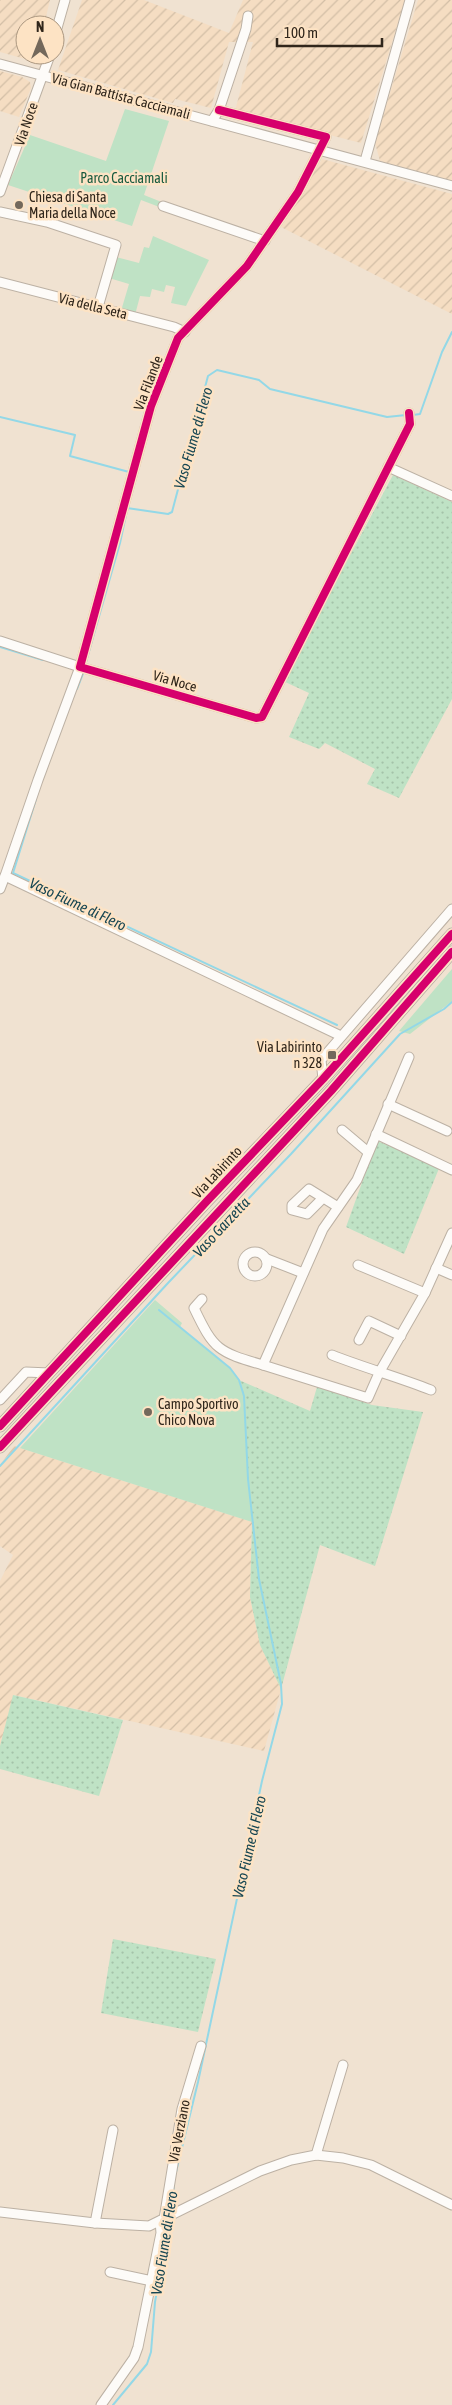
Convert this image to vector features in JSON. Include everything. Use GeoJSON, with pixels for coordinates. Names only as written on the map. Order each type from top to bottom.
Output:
{"type":"FeatureCollection","features":[{"type":"Feature","properties":{"kind":"street"},"geometry":{"type":"LineString","coordinates":[[61,15],[65,0]]}},
{"type":"Feature","properties":{"kind":"street"},"geometry":{"type":"LineString","coordinates":[[365,162],[410,0]]}},
{"type":"Feature","properties":{"kind":"street"},"geometry":{"type":"LineString","coordinates":[[212,121],[219,110],[246,29],[248,16]]}},
{"type":"Feature","properties":{"kind":"street","name":"Via Gian Battista Cacciamali"},"geometry":{"type":"LineString","coordinates":[[0,64],[43,74],[452,186]]}},
{"type":"Feature","properties":{"kind":"street","name":"Via Noce"},"geometry":{"type":"LineString","coordinates":[[0,192],[46,65]]}},
{"type":"Feature","properties":{"kind":"street"},"geometry":{"type":"LineString","coordinates":[[219,110],[326,137],[322,150]]}},
{"type":"Feature","properties":{"kind":"street","name":"Via Filande"},"geometry":{"type":"LineString","coordinates":[[80,667],[150,406],[178,338],[212,300],[238,278],[298,192],[322,150]]}},
{"type":"Feature","properties":{"kind":"street"},"geometry":{"type":"LineString","coordinates":[[163,206],[265,241]]}},
{"type":"Feature","properties":{"kind":"street"},"geometry":{"type":"LineString","coordinates":[[0,212],[46,222],[104,239],[116,245],[98,307]]}},
{"type":"Feature","properties":{"kind":"street","name":"Via della Seta"},"geometry":{"type":"LineString","coordinates":[[0,282],[174,327],[185,332]]}},
{"type":"Feature","properties":{"kind":"street"},"geometry":{"type":"LineString","coordinates":[[408,413],[410,424],[388,466],[452,496]]}},
{"type":"Feature","properties":{"kind":"street","name":"Via Noce"},"geometry":{"type":"LineString","coordinates":[[0,642],[256,718],[262,717],[388,466]]}},
{"type":"Feature","properties":{"kind":"street"},"geometry":{"type":"LineString","coordinates":[[0,889],[80,667]]}},
{"type":"Feature","properties":{"kind":"street"},"geometry":{"type":"LineString","coordinates":[[5,876],[341,1036]]}},
{"type":"Feature","properties":{"kind":"street"},"geometry":{"type":"LineString","coordinates":[[323,1079],[322,1060],[452,909]]}},
{"type":"Feature","properties":{"kind":"street","name":"Via Labirinto"},"geometry":{"type":"LineString","coordinates":[[0,1426],[323,1079],[452,934]]}},
{"type":"Feature","properties":{"kind":"street","name":"Via Labirinto"},"geometry":{"type":"LineString","coordinates":[[0,1447],[331,1091],[452,952]]}},
{"type":"Feature","properties":{"kind":"street"},"geometry":{"type":"LineString","coordinates":[[263,1365],[323,1229],[357,1180],[409,1057]]}},
{"type":"Feature","properties":{"kind":"street"},"geometry":{"type":"LineString","coordinates":[[388,1104],[447,1131]]}},
{"type":"Feature","properties":{"kind":"street"},"geometry":{"type":"LineString","coordinates":[[342,1130],[368,1152]]}},
{"type":"Feature","properties":{"kind":"street"},"geometry":{"type":"LineString","coordinates":[[376,1134],[452,1170]]}},
{"type":"Feature","properties":{"kind":"street"},"geometry":{"type":"LineString","coordinates":[[323,1198],[338,1208]]}},
{"type":"Feature","properties":{"kind":"street"},"geometry":{"type":"LineString","coordinates":[[202,1299],[194,1308],[206,1334],[217,1347],[230,1355],[368,1398],[379,1373],[425,1293],[452,1233]]}},
{"type":"Feature","properties":{"kind":"street"},"geometry":{"type":"LineString","coordinates":[[267,1259],[303,1273]]}},
{"type":"Feature","properties":{"kind":"street"},"geometry":{"type":"LineString","coordinates":[[358,1265],[425,1293]]}},
{"type":"Feature","properties":{"kind":"street"},"geometry":{"type":"LineString","coordinates":[[436,1268],[452,1275]]}},
{"type":"Feature","properties":{"kind":"street"},"geometry":{"type":"LineString","coordinates":[[359,1340],[369,1321],[401,1336]]}},
{"type":"Feature","properties":{"kind":"street"},"geometry":{"type":"LineString","coordinates":[[332,1354],[379,1373],[386,1373],[431,1390]]}},
{"type":"Feature","properties":{"kind":"street"},"geometry":{"type":"LineString","coordinates":[[0,1400],[26,1372],[49,1373]]}},
{"type":"Feature","properties":{"kind":"street","name":"Via Verziano"},"geometry":{"type":"LineString","coordinates":[[101,2405],[134,2358],[152,2281],[182,2109],[201,2046]]}},
{"type":"Feature","properties":{"kind":"street"},"geometry":{"type":"LineString","coordinates":[[316,2155],[343,2065]]}},
{"type":"Feature","properties":{"kind":"street"},"geometry":{"type":"LineString","coordinates":[[95,2223],[113,2130]]}},
{"type":"Feature","properties":{"kind":"street"},"geometry":{"type":"LineString","coordinates":[[0,2212],[141,2227],[163,2219],[260,2171],[290,2160],[316,2155],[343,2158],[371,2165],[452,2205]]}},
{"type":"Feature","properties":{"kind":"street"},"geometry":{"type":"LineString","coordinates":[[110,2272],[152,2281]]}},
{"type":"Feature","properties":{"kind":"shaded area"},"geometry":{"type":"Polygon","coordinates":[[[0,0],[50,0],[46,15],[15,15],[15,56],[0,52],[0,0]]]}},
{"type":"Feature","properties":{"kind":"shaded area"},"geometry":{"type":"Polygon","coordinates":[[[82,0],[144,0],[229,33],[243,0],[405,0],[361,143],[235,111],[253,42],[229,42],[211,108],[175,99],[173,103],[58,70],[60,65],[65,65],[65,50],[82,0]]]}},
{"type":"Feature","properties":{"kind":"shaded area"},"geometry":{"type":"Polygon","coordinates":[[[418,0],[452,0],[452,181],[380,161],[375,143],[418,0]]]}},
{"type":"Feature","properties":{"kind":"shaded area"},"geometry":{"type":"Polygon","coordinates":[[[0,71],[22,77],[30,82],[31,88],[19,117],[0,111],[0,71]]]}},
{"type":"Feature","properties":{"kind":"shaded area"},"geometry":{"type":"Polygon","coordinates":[[[322,159],[452,194],[452,314],[281,227],[322,159]]]}},
{"type":"Feature","properties":{"kind":"shaded area"},"geometry":{"type":"Polygon","coordinates":[[[14,1446],[252,1522],[250,1597],[260,1645],[281,1689],[264,1751],[14,1695],[0,1746],[0,1581],[13,1555],[0,1546],[0,1465],[14,1446]]]}},
{"type":"Feature","properties":{"kind":"green space","name":"Parco Cacciamali"},"geometry":{"type":"Polygon","coordinates":[[[125,109],[169,121],[144,195],[164,203],[162,208],[141,200],[132,226],[8,185],[30,135],[106,161],[125,109]]]}},
{"type":"Feature","properties":{"kind":"green space"},"geometry":{"type":"Polygon","coordinates":[[[153,236],[209,260],[186,306],[171,303],[175,287],[166,285],[164,292],[152,289],[150,297],[140,296],[135,315],[121,311],[129,284],[109,278],[116,257],[139,263],[144,247],[149,248],[153,236]]]}},
{"type":"Feature","properties":{"kind":"green space"},"geometry":{"type":"Polygon","coordinates":[[[393,475],[452,502],[452,699],[399,798],[367,784],[375,769],[325,743],[319,749],[289,737],[309,693],[283,681],[393,475]]]}},
{"type":"Feature","properties":{"kind":"green space"},"geometry":{"type":"Polygon","coordinates":[[[452,969],[452,1001],[410,1034],[399,1031],[452,969]]]}},
{"type":"Feature","properties":{"kind":"green space"},"geometry":{"type":"Polygon","coordinates":[[[377,1141],[440,1166],[404,1254],[346,1227],[377,1141]]]}},
{"type":"Feature","properties":{"kind":"green space","name":"Campo Sportivo Chico Nova"},"geometry":{"type":"Polygon","coordinates":[[[155,1300],[182,1323],[180,1327],[230,1368],[239,1380],[244,1396],[252,1522],[20,1448],[155,1300]]]}},
{"type":"Feature","properties":{"kind":"green space"},"geometry":{"type":"Polygon","coordinates":[[[239,1380],[310,1411],[317,1387],[372,1405],[423,1412],[375,1566],[320,1545],[281,1689],[260,1645],[250,1597],[252,1522],[244,1396],[239,1380]]]}},
{"type":"Feature","properties":{"kind":"green space"},"geometry":{"type":"Polygon","coordinates":[[[13,1695],[123,1720],[99,1796],[0,1769],[0,1746],[13,1695]]]}},
{"type":"Feature","properties":{"kind":"green space"},"geometry":{"type":"Polygon","coordinates":[[[113,1939],[216,1959],[198,2032],[101,2013],[113,1939]]]}},
{"type":"Feature","properties":{"kind":"waterway","name":"Vaso Fiume di Flero"},"geometry":{"type":"LineString","coordinates":[[413,415],[420,414],[442,352],[452,332]]}},
{"type":"Feature","properties":{"kind":"waterway","name":"Vaso Fiume di Flero"},"geometry":{"type":"LineString","coordinates":[[127,508],[168,514],[172,512],[208,376],[217,370],[259,380],[270,389],[387,417],[406,415]]}},
{"type":"Feature","properties":{"kind":"waterway"},"geometry":{"type":"LineString","coordinates":[[0,417],[75,435],[70,456],[129,472]]}},
{"type":"Feature","properties":{"kind":"waterway","name":"Vaso Fiume di Flero"},"geometry":{"type":"LineString","coordinates":[[86,662],[120,543],[126,515]]}},
{"type":"Feature","properties":{"kind":"waterway"},"geometry":{"type":"LineString","coordinates":[[0,647],[43,660]]}},
{"type":"Feature","properties":{"kind":"waterway","name":"Vaso Fiume di Flero"},"geometry":{"type":"LineString","coordinates":[[77,689],[84,671]]}},
{"type":"Feature","properties":{"kind":"waterway","name":"Vaso Fiume di Flero"},"geometry":{"type":"LineString","coordinates":[[36,799],[13,873],[337,1025]]}},
{"type":"Feature","properties":{"kind":"waterway","name":"Vaso Garzetta"},"geometry":{"type":"LineString","coordinates":[[0,1466],[168,1283],[291,1154],[400,1034],[444,1009],[452,1002]]}},
{"type":"Feature","properties":{"kind":"waterway","name":"Vaso Fiume di Flero"},"geometry":{"type":"LineString","coordinates":[[159,1310],[230,1368],[239,1380],[244,1396],[248,1479],[259,1579],[281,1684],[282,1704],[262,1781],[198,2082],[176,2172]]}},
{"type":"Feature","properties":{"kind":"waterway","name":"Vaso Fiume di Flero"},"geometry":{"type":"LineString","coordinates":[[171,2212],[174,2184]]}},
{"type":"Feature","properties":{"kind":"waterway","name":"Vaso Fiume di Flero"},"geometry":{"type":"LineString","coordinates":[[113,2405],[147,2364],[151,2352],[155,2302],[170,2219]]}},
{"type":"Feature","properties":{"kind":"cycle path"},"geometry":{"type":"LineString","coordinates":[[219,110],[326,137],[298,192],[247,266],[178,338],[151,406],[80,667],[256,718],[262,717],[410,424],[409,413]]}},
{"type":"Feature","properties":{"kind":"cycle path"},"geometry":{"type":"LineString","coordinates":[[0,1426],[207,1201],[323,1079],[452,934]]}},
{"type":"Feature","properties":{"kind":"cycle path"},"geometry":{"type":"LineString","coordinates":[[0,1447],[331,1091],[452,952]]}},
{"type":"Feature","properties":{"kind":"place","name":"Chiesa di Santa Maria della Noce"},"geometry":{"type":"Point","coordinates":[19,205]}},
{"type":"Feature","properties":{"kind":"place","name":"Via Labirinto n 328"},"geometry":{"type":"Point","coordinates":[332,1055]}},
{"type":"Feature","properties":{"kind":"place","name":"Campo Sportivo Chico Nova"},"geometry":{"type":"Point","coordinates":[148,1412]}}]}
